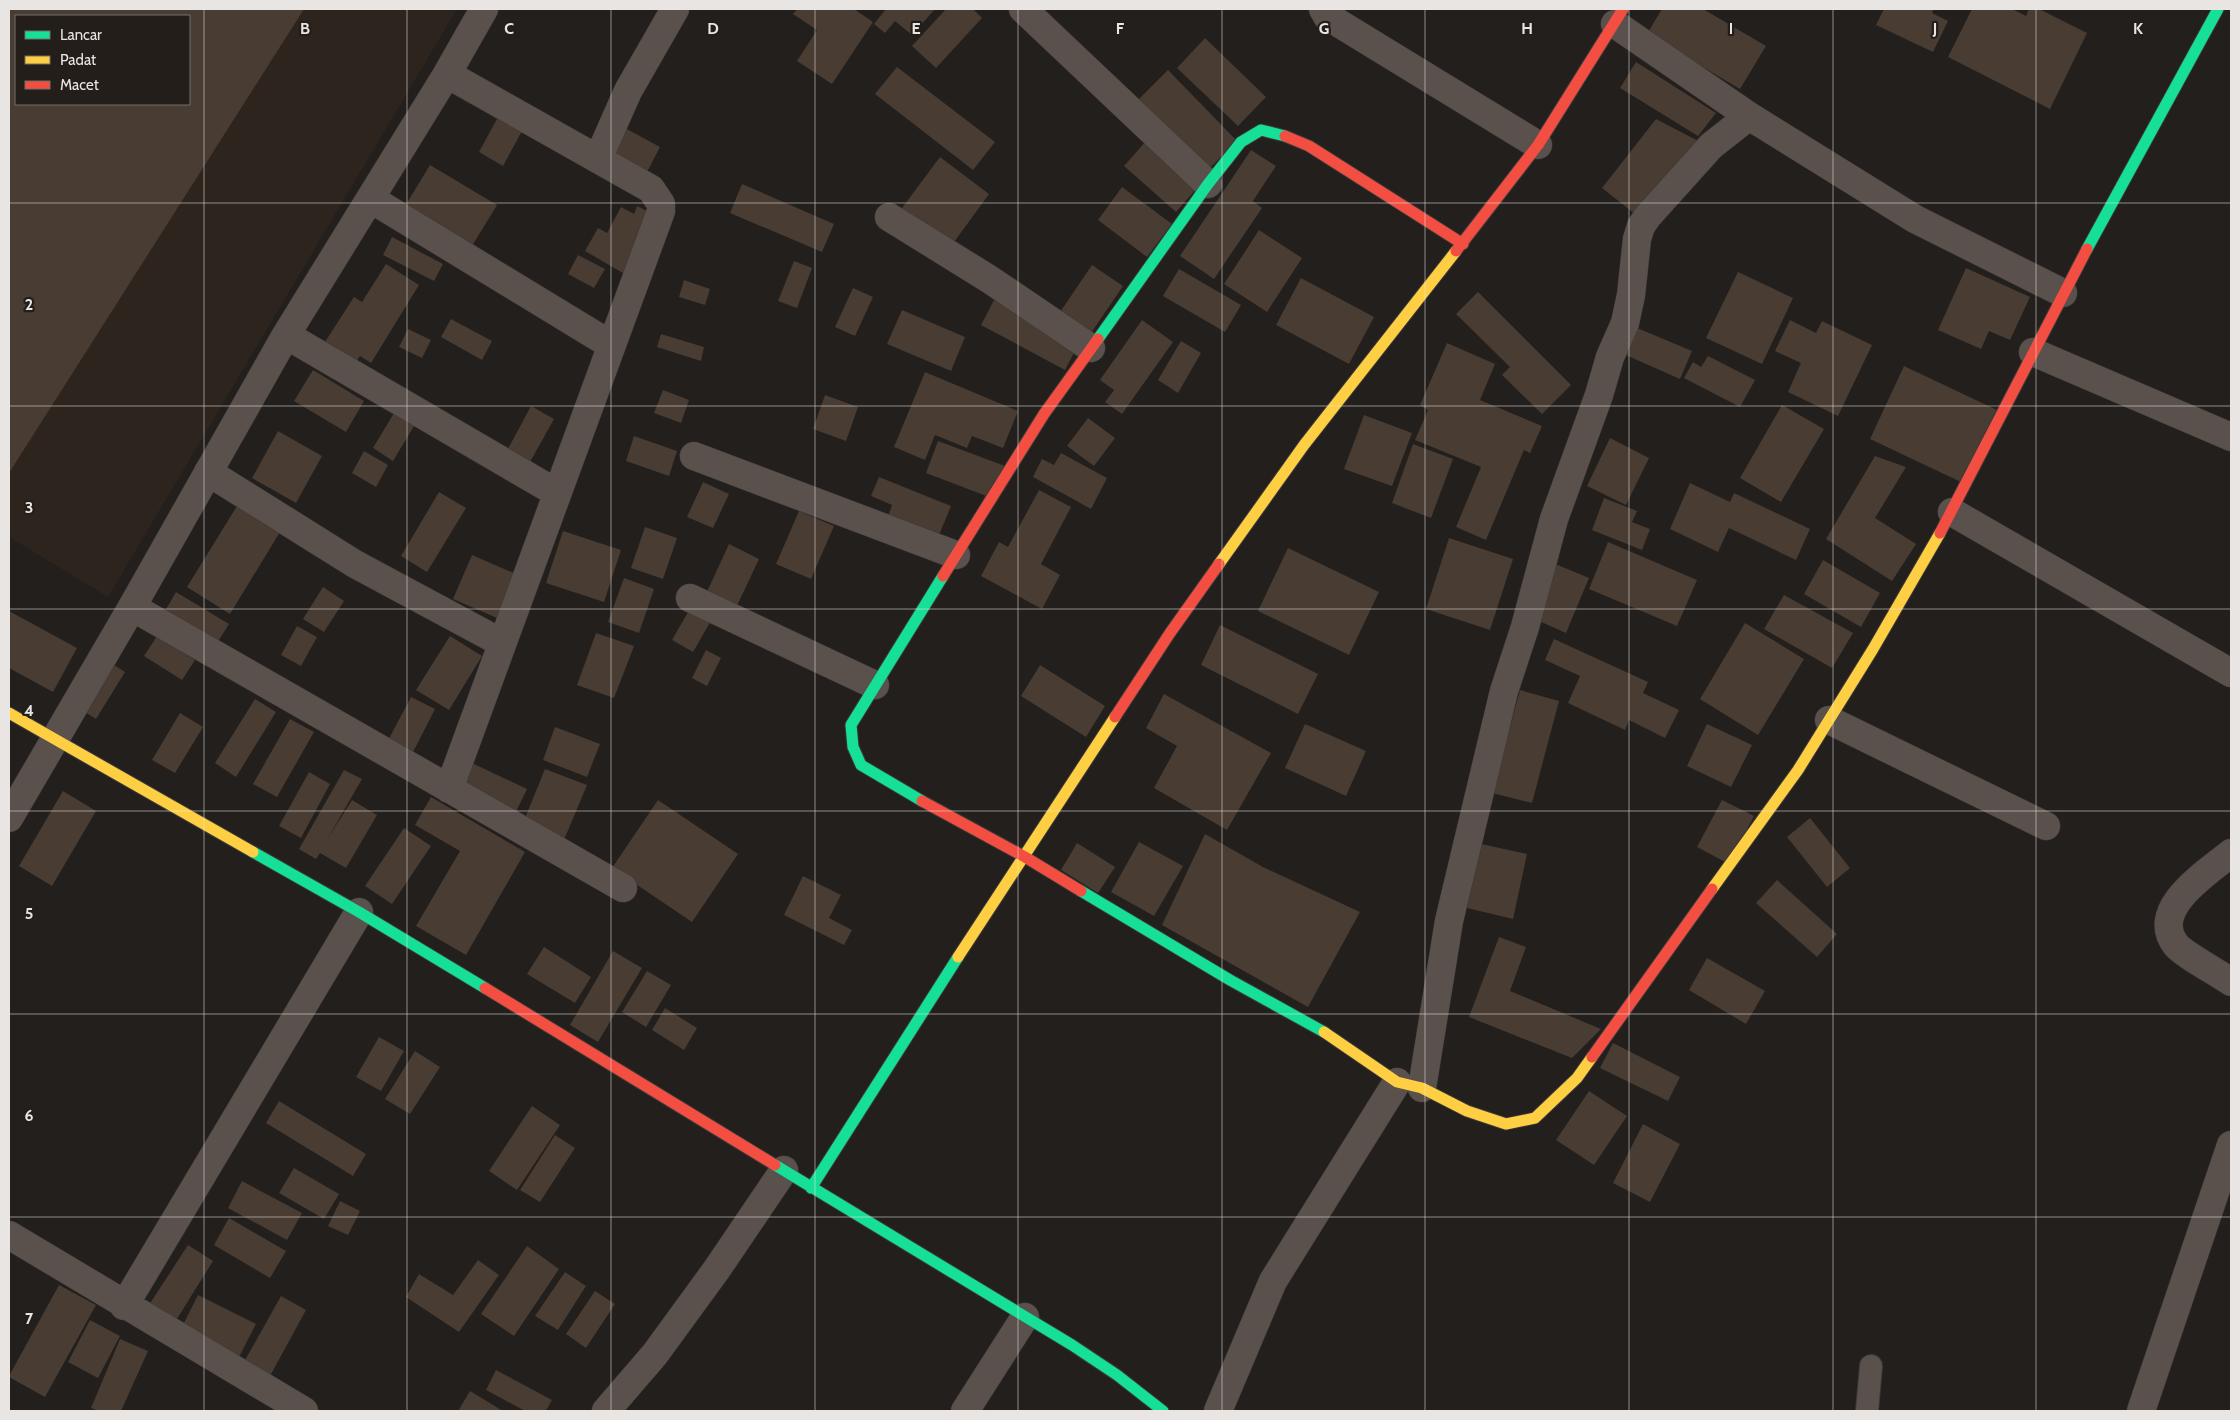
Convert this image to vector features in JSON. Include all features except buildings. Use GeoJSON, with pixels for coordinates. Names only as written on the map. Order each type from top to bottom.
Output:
{"type":"FeatureCollection","features":[{"type":"Feature","properties":{"kind":"street"},"geometry":{"type":"LineString","coordinates":[[9,818],[132,607],[286,335],[447,74],[484,9]]}},
{"type":"Feature","properties":{"kind":"street"},"geometry":{"type":"LineString","coordinates":[[598,159],[628,91],[675,9]]}},
{"type":"Feature","properties":{"kind":"street"},"geometry":{"type":"LineString","coordinates":[[1023,9],[1208,184]]}},
{"type":"Feature","properties":{"kind":"street"},"geometry":{"type":"LineString","coordinates":[[1323,9],[1327,16],[1538,145]]}},
{"type":"Feature","properties":{"kind":"street"},"geometry":{"type":"LineString","coordinates":[[1462,244],[1309,146],[1287,136],[1261,130],[1241,142],[1208,184],[1044,414],[851,725],[853,747],[862,765],[884,780],[1025,858],[1230,980],[1325,1033],[1410,1085],[1467,1111],[1506,1124],[1534,1118],[1577,1078],[1798,770],[1873,649],[1952,512],[2063,293],[2218,9]]}},
{"type":"Feature","properties":{"kind":"street"},"geometry":{"type":"LineString","coordinates":[[810,1188],[915,1023],[1025,858],[1170,633],[1304,446],[1538,145],[1619,17],[1749,116],[1915,219],[2063,293]]}},
{"type":"Feature","properties":{"kind":"street"},"geometry":{"type":"LineString","coordinates":[[447,74],[651,189],[661,204],[661,210],[449,789]]}},
{"type":"Feature","properties":{"kind":"street"},"geometry":{"type":"LineString","coordinates":[[1218,1411],[1272,1281],[1410,1085],[1504,691],[1525,627],[1554,519],[1599,395],[1610,357],[1625,323],[1631,295],[1639,233],[1648,216],[1711,146],[1749,116]]}},
{"type":"Feature","properties":{"kind":"street"},"geometry":{"type":"LineString","coordinates":[[371,199],[611,345]]}},
{"type":"Feature","properties":{"kind":"street"},"geometry":{"type":"LineString","coordinates":[[889,217],[989,279],[1091,348]]}},
{"type":"Feature","properties":{"kind":"street"},"geometry":{"type":"LineString","coordinates":[[286,335],[557,493]]}},
{"type":"Feature","properties":{"kind":"street"},"geometry":{"type":"LineString","coordinates":[[2033,352],[2231,437]]}},
{"type":"Feature","properties":{"kind":"street"},"geometry":{"type":"LineString","coordinates":[[694,456],[956,555]]}},
{"type":"Feature","properties":{"kind":"street"},"geometry":{"type":"LineString","coordinates":[[208,472],[355,564],[502,643]]}},
{"type":"Feature","properties":{"kind":"street"},"geometry":{"type":"LineString","coordinates":[[1952,512],[2231,673]]}},
{"type":"Feature","properties":{"kind":"street"},"geometry":{"type":"LineString","coordinates":[[690,598],[876,685]]}},
{"type":"Feature","properties":{"kind":"street"},"geometry":{"type":"LineString","coordinates":[[132,607],[623,888]]}},
{"type":"Feature","properties":{"kind":"street"},"geometry":{"type":"LineString","coordinates":[[9,713],[54,741],[358,912],[1025,1317],[1117,1375],[1162,1411]]}},
{"type":"Feature","properties":{"kind":"street"},"geometry":{"type":"LineString","coordinates":[[1829,720],[2046,826]]}},
{"type":"Feature","properties":{"kind":"street"},"geometry":{"type":"LineString","coordinates":[[2231,853],[2183,895],[2173,906],[2168,920],[2170,932],[2177,946],[2231,982]]}},
{"type":"Feature","properties":{"kind":"street"},"geometry":{"type":"LineString","coordinates":[[124,1306],[358,912]]}},
{"type":"Feature","properties":{"kind":"street"},"geometry":{"type":"LineString","coordinates":[[2141,1411],[2231,1145]]}},
{"type":"Feature","properties":{"kind":"street"},"geometry":{"type":"LineString","coordinates":[[606,1411],[655,1354],[717,1269],[784,1170]]}},
{"type":"Feature","properties":{"kind":"street"},"geometry":{"type":"LineString","coordinates":[[9,1236],[124,1306],[304,1411]]}},
{"type":"Feature","properties":{"kind":"street"},"geometry":{"type":"LineString","coordinates":[[965,1411],[1025,1317]]}},
{"type":"Feature","properties":{"kind":"lane"},"geometry":{"type":"LineString","coordinates":[[1867,1411],[1871,1366]]}},
{"type":"Feature","properties":{"kind":"shaded area"},"geometry":{"type":"Polygon","coordinates":[[[9,9],[457,9],[108,597],[9,537],[9,9]]]}},
{"type":"Feature","properties":{"kind":"traffic: fast"},"geometry":{"type":"LineString","coordinates":[[2087,249],[2218,9]]}},
{"type":"Feature","properties":{"kind":"traffic: fast"},"geometry":{"type":"LineString","coordinates":[[1098,339],[1208,184],[1241,142],[1261,130],[1285,136]]}},
{"type":"Feature","properties":{"kind":"traffic: fast"},"geometry":{"type":"LineString","coordinates":[[922,801],[861,765],[853,747],[851,725],[943,576]]}},
{"type":"Feature","properties":{"kind":"traffic: fast"},"geometry":{"type":"LineString","coordinates":[[253,852],[359,912],[485,988]]}},
{"type":"Feature","properties":{"kind":"traffic: fast"},"geometry":{"type":"LineString","coordinates":[[1081,891],[1230,980],[1324,1032]]}},
{"type":"Feature","properties":{"kind":"traffic: fast"},"geometry":{"type":"LineString","coordinates":[[811,1188],[958,957]]}},
{"type":"Feature","properties":{"kind":"traffic: fast"},"geometry":{"type":"LineString","coordinates":[[775,1165],[1072,1345],[1117,1375],[1163,1411]]}},
{"type":"Feature","properties":{"kind":"traffic: slow"},"geometry":{"type":"LineString","coordinates":[[1219,564],[1304,445],[1456,251]]}},
{"type":"Feature","properties":{"kind":"traffic: slow"},"geometry":{"type":"LineString","coordinates":[[1712,889],[1798,770],[1873,649],[1940,533]]}},
{"type":"Feature","properties":{"kind":"traffic: slow"},"geometry":{"type":"LineString","coordinates":[[9,713],[253,852]]}},
{"type":"Feature","properties":{"kind":"traffic: slow"},"geometry":{"type":"LineString","coordinates":[[958,957],[1115,717]]}},
{"type":"Feature","properties":{"kind":"traffic: slow"},"geometry":{"type":"LineString","coordinates":[[1324,1032],[1397,1082],[1422,1088],[1467,1111],[1506,1124],[1535,1118],[1577,1078],[1592,1057]]}},
{"type":"Feature","properties":{"kind":"traffic: jam"},"geometry":{"type":"LineString","coordinates":[[1456,251],[1538,145],[1623,9]]}},
{"type":"Feature","properties":{"kind":"traffic: jam"},"geometry":{"type":"LineString","coordinates":[[1285,136],[1309,146],[1463,244]]}},
{"type":"Feature","properties":{"kind":"traffic: jam"},"geometry":{"type":"LineString","coordinates":[[1940,533],[2087,249]]}},
{"type":"Feature","properties":{"kind":"traffic: jam"},"geometry":{"type":"LineString","coordinates":[[943,576],[1044,414],[1098,339]]}},
{"type":"Feature","properties":{"kind":"traffic: jam"},"geometry":{"type":"LineString","coordinates":[[1115,717],[1170,633],[1219,564]]}},
{"type":"Feature","properties":{"kind":"traffic: jam"},"geometry":{"type":"LineString","coordinates":[[922,801],[1025,857],[1081,891]]}},
{"type":"Feature","properties":{"kind":"traffic: jam"},"geometry":{"type":"LineString","coordinates":[[1592,1057],[1712,889]]}},
{"type":"Feature","properties":{"kind":"traffic: jam"},"geometry":{"type":"LineString","coordinates":[[485,988],[775,1165]]}}]}
